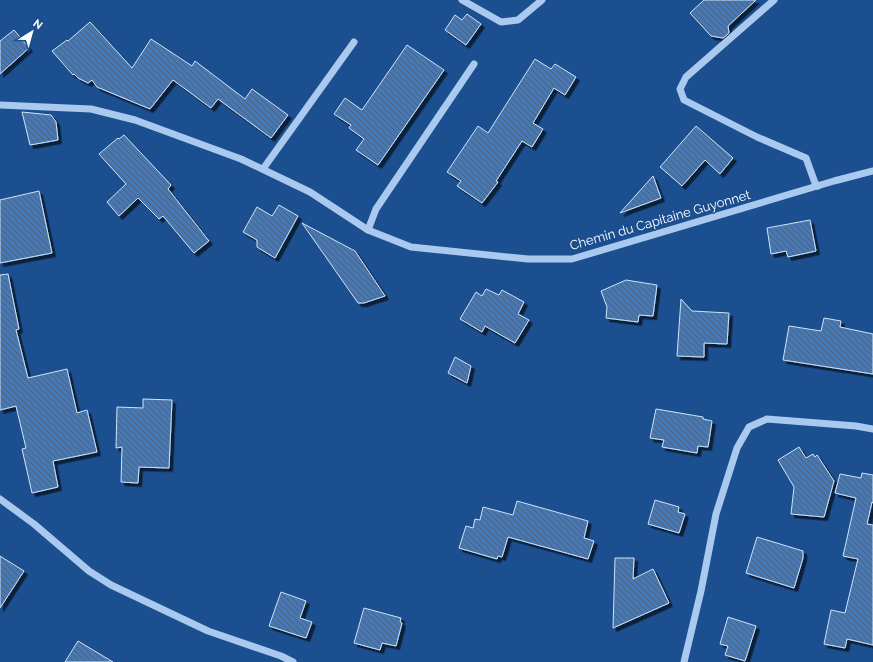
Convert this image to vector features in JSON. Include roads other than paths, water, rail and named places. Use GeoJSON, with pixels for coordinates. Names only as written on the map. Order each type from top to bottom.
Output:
{"type":"FeatureCollection","features":[{"type":"Feature","properties":{"kind":"street"},"geometry":{"type":"LineString","coordinates":[[462,0],[501,22],[518,20],[542,0]]}},
{"type":"Feature","properties":{"kind":"street"},"geometry":{"type":"LineString","coordinates":[[774,0],[686,77],[680,89],[684,100],[757,137],[806,158],[815,183],[818,186]]}},
{"type":"Feature","properties":{"kind":"street"},"geometry":{"type":"LineString","coordinates":[[263,169],[354,42]]}},
{"type":"Feature","properties":{"kind":"street"},"geometry":{"type":"LineString","coordinates":[[368,230],[376,209],[474,64]]}},
{"type":"Feature","properties":{"kind":"street","name":"Chemin du Capitaine Guyonnet"},"geometry":{"type":"LineString","coordinates":[[0,105],[91,109],[142,123],[241,158],[310,192],[368,230],[411,247],[528,259],[572,259],[873,171]]}},
{"type":"Feature","properties":{"kind":"street"},"geometry":{"type":"LineString","coordinates":[[684,662],[701,591],[716,514],[737,448],[749,427],[767,419],[856,426],[873,429]]}},
{"type":"Feature","properties":{"kind":"street"},"geometry":{"type":"LineString","coordinates":[[0,498],[89,570],[111,585],[208,631],[281,656],[293,662]]}}]}
